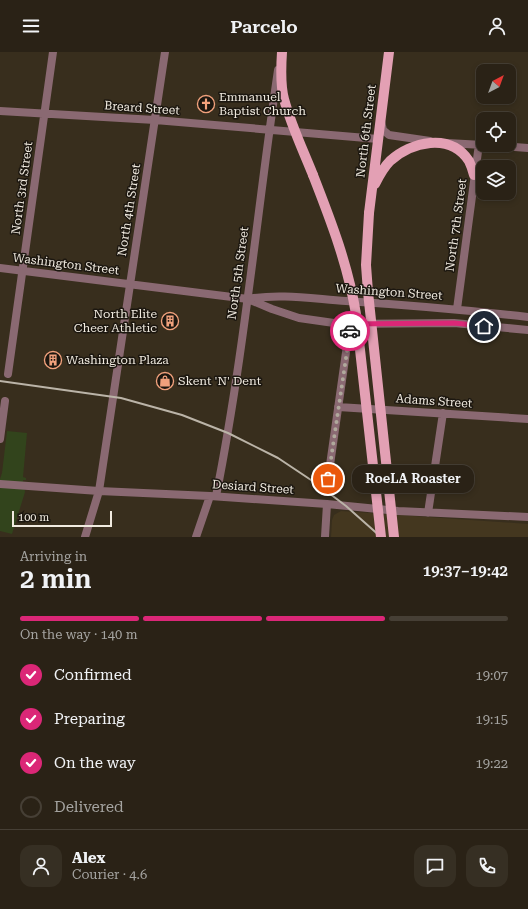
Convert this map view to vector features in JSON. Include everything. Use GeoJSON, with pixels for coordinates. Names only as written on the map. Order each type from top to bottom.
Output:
{"type":"FeatureCollection","features":[{"type":"Feature","properties":{"kind":"main road","name":"North 5th Street"},"geometry":{"type":"LineString","coordinates":[[281,52],[284,98],[341,248],[353,292],[381,537]]}},
{"type":"Feature","properties":{"kind":"main road","name":"North 6th Street"},"geometry":{"type":"LineString","coordinates":[[389,52],[369,213],[366,265],[394,537]]}},
{"type":"Feature","properties":{"kind":"main road"},"geometry":{"type":"LineString","coordinates":[[372,192],[381,172],[389,162],[408,149],[435,142],[452,146],[462,153],[469,161],[474,175]]}},
{"type":"Feature","properties":{"kind":"street","name":"North 3rd Street"},"geometry":{"type":"LineString","coordinates":[[8,374],[53,52]]}},
{"type":"Feature","properties":{"kind":"street","name":"North 4th Street"},"geometry":{"type":"LineString","coordinates":[[85,537],[99,491],[165,52]]}},
{"type":"Feature","properties":{"kind":"street","name":"North 5th Street"},"geometry":{"type":"LineString","coordinates":[[196,537],[213,496],[226,446],[248,299],[269,130],[281,52]]}},
{"type":"Feature","properties":{"kind":"street","name":"Breard Street"},"geometry":{"type":"LineString","coordinates":[[0,111],[155,120],[378,139]]}},
{"type":"Feature","properties":{"kind":"street"},"geometry":{"type":"LineString","coordinates":[[380,118],[383,130],[389,135],[435,142],[476,145]]}},
{"type":"Feature","properties":{"kind":"street"},"geometry":{"type":"LineString","coordinates":[[516,147],[528,148]]}},
{"type":"Feature","properties":{"kind":"street","name":"North 7th Street"},"geometry":{"type":"LineString","coordinates":[[457,309],[474,175],[480,152]]}},
{"type":"Feature","properties":{"kind":"street","name":"Washington Street"},"geometry":{"type":"LineString","coordinates":[[0,268],[248,299],[299,318],[341,324],[454,323],[528,330]]}},
{"type":"Feature","properties":{"kind":"street","name":"Washington Street"},"geometry":{"type":"LineString","coordinates":[[248,299],[265,296],[457,309],[528,317]]}},
{"type":"Feature","properties":{"kind":"street"},"geometry":{"type":"LineString","coordinates":[[328,479],[350,324]]}},
{"type":"Feature","properties":{"kind":"street"},"geometry":{"type":"LineString","coordinates":[[0,438],[5,401]]}},
{"type":"Feature","properties":{"kind":"street","name":"Adams Street"},"geometry":{"type":"LineString","coordinates":[[338,407],[528,419]]}},
{"type":"Feature","properties":{"kind":"street"},"geometry":{"type":"LineString","coordinates":[[428,513],[443,414]]}},
{"type":"Feature","properties":{"kind":"street","name":"Desiard Street"},"geometry":{"type":"LineString","coordinates":[[0,484],[99,491],[213,496],[428,513],[528,517]]}},
{"type":"Feature","properties":{"kind":"street"},"geometry":{"type":"LineString","coordinates":[[325,537],[327,504]]}},
{"type":"Feature","properties":{"kind":"shaded area"},"geometry":{"type":"Polygon","coordinates":[[[341,511],[528,524],[528,537],[331,537],[332,520],[334,515],[341,511]]]}},
{"type":"Feature","properties":{"kind":"green space"},"geometry":{"type":"Polygon","coordinates":[[[7,431],[27,433],[23,477],[26,478],[26,480],[23,480],[25,492],[12,534],[0,531],[0,479],[7,431]]]}},
{"type":"Feature","properties":{"kind":"railway"},"geometry":{"type":"LineString","coordinates":[[0,381],[121,398],[182,415],[228,433],[278,458],[317,484],[346,506],[381,537]]}},
{"type":"Feature","properties":{"kind":"way so far"},"geometry":{"type":"LineString","coordinates":[[328,479],[350,331]]}},
{"type":"Feature","properties":{"kind":"place","name":"Emmanuel Baptist Church"},"geometry":{"type":"Point","coordinates":[206,104]}},
{"type":"Feature","properties":{"kind":"place","name":"North Elite Cheer Athletic"},"geometry":{"type":"Point","coordinates":[170,321]}},
{"type":"Feature","properties":{"kind":"place","name":"Washington Plaza"},"geometry":{"type":"Point","coordinates":[53,360]}},
{"type":"Feature","properties":{"kind":"place","name":"Skent 'N' Dent"},"geometry":{"type":"Point","coordinates":[165,381]}},
{"type":"Feature","properties":{"kind":"place","name":"RoeLA Roaster"},"geometry":{"type":"Point","coordinates":[328,479]}},
{"type":"Feature","properties":{"kind":"route"},"geometry":{"type":"LineString","coordinates":[[350,331],[350,324],[454,323],[484,326]]}}]}
